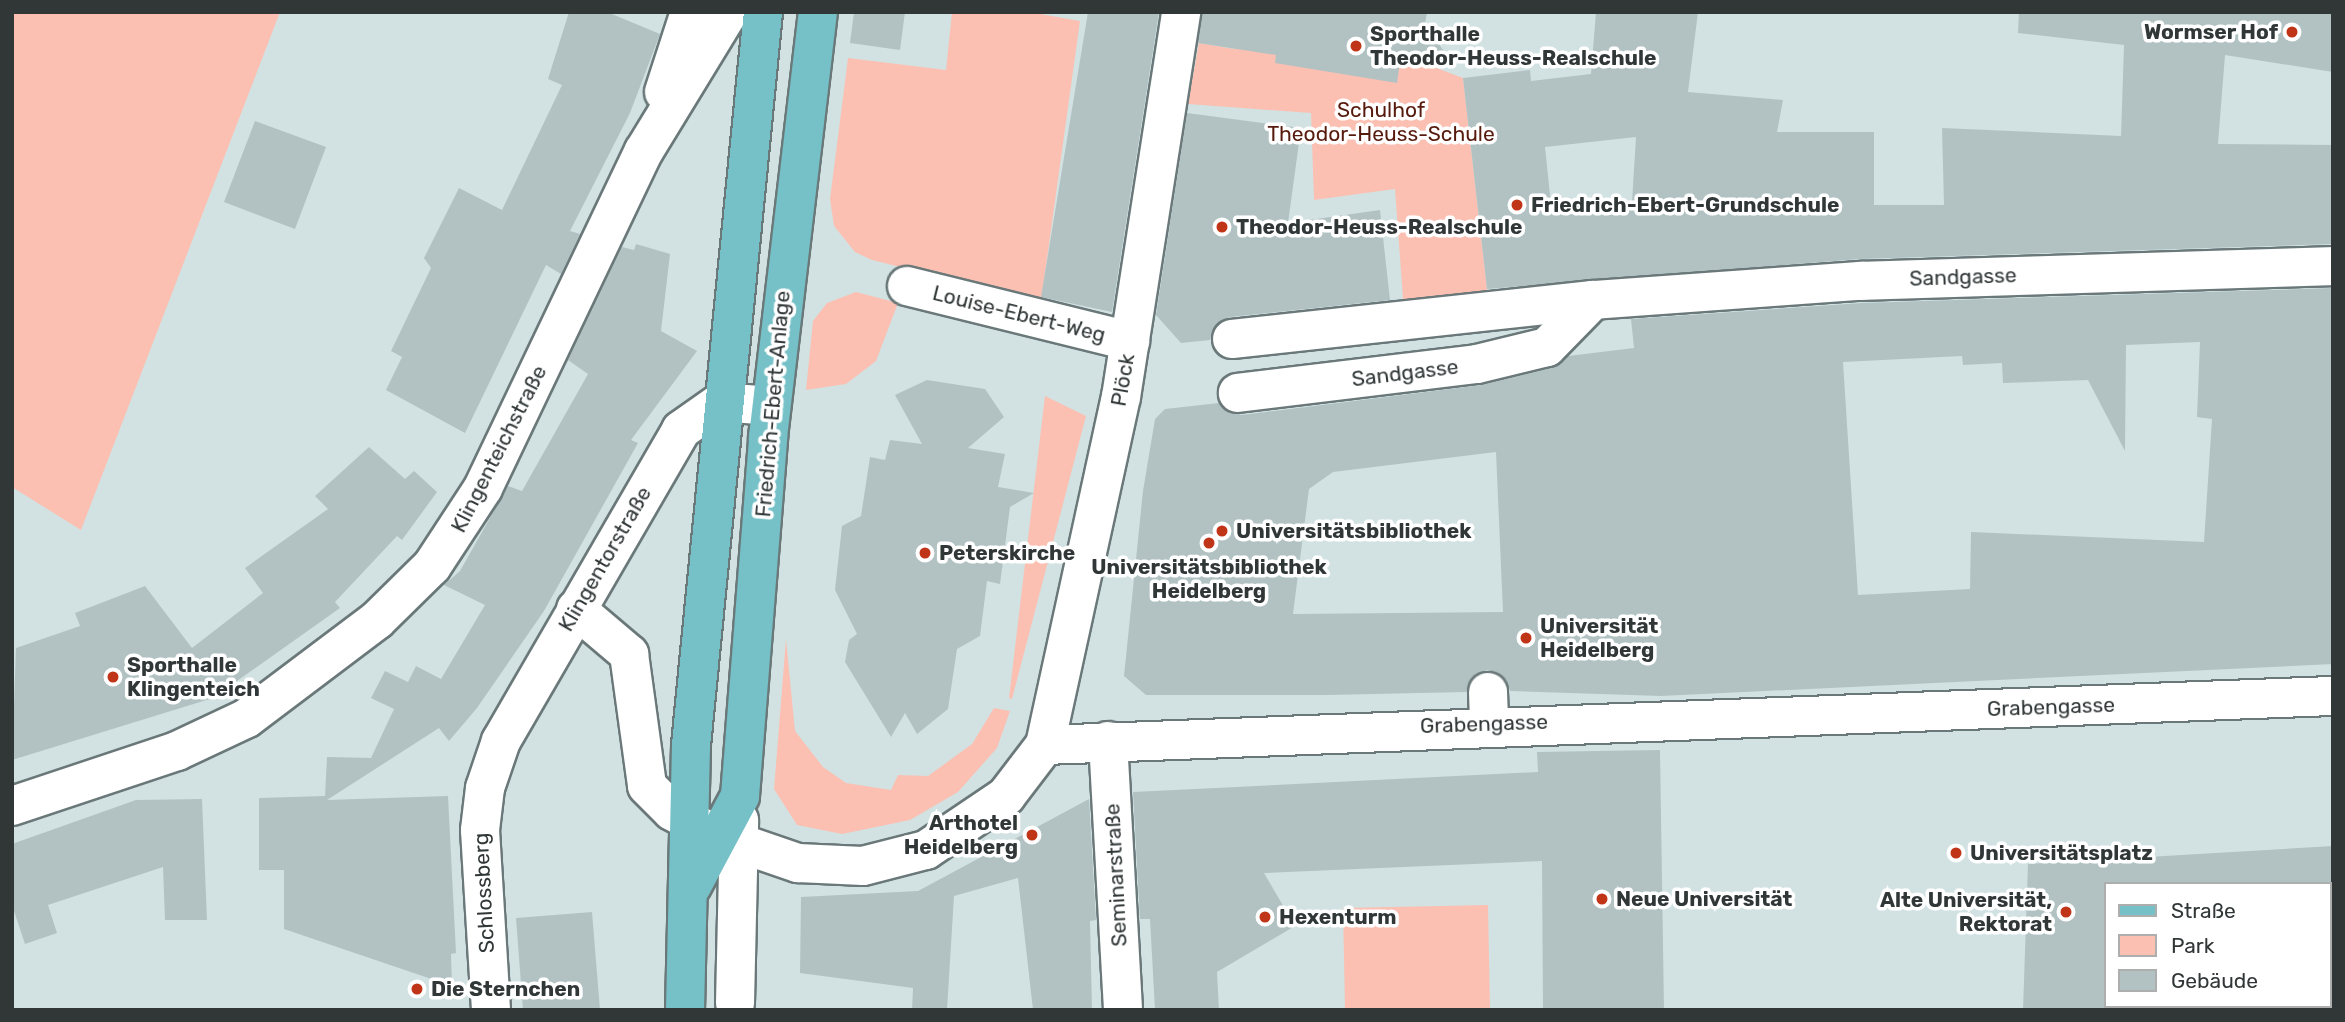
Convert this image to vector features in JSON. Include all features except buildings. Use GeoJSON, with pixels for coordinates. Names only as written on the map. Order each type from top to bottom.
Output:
{"type":"FeatureCollection","features":[{"type":"Feature","properties":{"kind":"main road"},"geometry":{"type":"LineString","coordinates":[[714,834],[691,745],[721,402],[762,12]]}},
{"type":"Feature","properties":{"kind":"main road","name":"Friedrich-Ebert-Anlage"},"geometry":{"type":"LineString","coordinates":[[685,1010],[687,898],[714,834],[740,796],[771,406],[818,12]]}},
{"type":"Feature","properties":{"kind":"street","name":"Klingenteichstraße"},"geometry":{"type":"LineString","coordinates":[[644,151],[690,12]]}},
{"type":"Feature","properties":{"kind":"street","name":"Klingenteichstraße"},"geometry":{"type":"LineString","coordinates":[[12,806],[177,751],[247,718],[405,595],[469,515],[644,151],[729,12]]}},
{"type":"Feature","properties":{"kind":"street","name":"Plöck"},"geometry":{"type":"LineString","coordinates":[[1045,745],[1130,341],[1181,12]]}},
{"type":"Feature","properties":{"kind":"street","name":"Sandgasse"},"geometry":{"type":"LineString","coordinates":[[1232,340],[1593,300],[1861,281],[2333,266]]}},
{"type":"Feature","properties":{"kind":"street","name":"Louise-Ebert-Weg"},"geometry":{"type":"LineString","coordinates":[[907,286],[1130,341]]}},
{"type":"Feature","properties":{"kind":"street","name":"Sandgasse"},"geometry":{"type":"LineString","coordinates":[[1238,393],[1477,365],[1547,347],[1593,300]]}},
{"type":"Feature","properties":{"kind":"street"},"geometry":{"type":"LineString","coordinates":[[721,402],[771,406]]}},
{"type":"Feature","properties":{"kind":"street","name":"Klingentorstraße"},"geometry":{"type":"LineString","coordinates":[[487,778],[509,725],[677,434],[721,402]]}},
{"type":"Feature","properties":{"kind":"street"},"geometry":{"type":"LineString","coordinates":[[576,609],[629,654],[637,681],[641,774],[655,797],[714,834],[819,866],[908,858],[997,804],[1045,745]]}},
{"type":"Feature","properties":{"kind":"street","name":"Grabengasse"},"geometry":{"type":"LineString","coordinates":[[1045,745],[1488,708],[2333,696]]}},
{"type":"Feature","properties":{"kind":"street","name":"Seminarstraße"},"geometry":{"type":"LineString","coordinates":[[1108,741],[1123,1010]]}},
{"type":"Feature","properties":{"kind":"street","name":"Schlossberg"},"geometry":{"type":"LineString","coordinates":[[487,778],[480,856],[491,1010]]}},
{"type":"Feature","properties":{"kind":"street"},"geometry":{"type":"LineString","coordinates":[[714,834],[735,1003]]}},
{"type":"Feature","properties":{"kind":"green space"},"geometry":{"type":"Polygon","coordinates":[[[12,12],[280,12],[81,530],[12,487],[12,12]]]}},
{"type":"Feature","properties":{"kind":"green space"},"geometry":{"type":"Polygon","coordinates":[[[952,12],[1029,12],[1080,21],[1041,302],[872,260],[855,252],[834,226],[830,199],[848,58],[946,70],[952,12]]]}},
{"type":"Feature","properties":{"kind":"green space","name":"Schulhof Theodor-Heuss-Schule"},"geometry":{"type":"Polygon","coordinates":[[[1260,40],[1402,55],[1463,78],[1488,298],[1403,299],[1395,189],[1314,200],[1311,113],[1188,104],[1199,43],[1234,49],[1260,40]]]}},
{"type":"Feature","properties":{"kind":"green space"},"geometry":{"type":"Polygon","coordinates":[[[856,292],[898,303],[876,361],[846,384],[806,390],[813,321],[827,303],[856,292]]]}},
{"type":"Feature","properties":{"kind":"green space"},"geometry":{"type":"Polygon","coordinates":[[[1045,396],[1086,416],[1012,699],[1009,698],[1045,396]]]}},
{"type":"Feature","properties":{"kind":"green space"},"geometry":{"type":"Polygon","coordinates":[[[786,639],[795,731],[823,767],[846,783],[891,790],[898,775],[928,776],[972,744],[994,708],[1010,711],[997,748],[958,792],[910,820],[842,834],[797,825],[774,789],[786,639]]]}},
{"type":"Feature","properties":{"kind":"green space"},"geometry":{"type":"Polygon","coordinates":[[[1488,905],[1490,1010],[1345,1010],[1343,908],[1488,905]]]}},
{"type":"Feature","properties":{"kind":"place","name":"Wormser Hof"},"geometry":{"type":"Point","coordinates":[2292,32]}},
{"type":"Feature","properties":{"kind":"place","name":"Sporthalle Theodor-Heuss-Realschule"},"geometry":{"type":"Point","coordinates":[1356,46]}},
{"type":"Feature","properties":{"kind":"place","name":"Friedrich-Ebert-Grundschule"},"geometry":{"type":"Point","coordinates":[1517,205]}},
{"type":"Feature","properties":{"kind":"place","name":"Theodor-Heuss-Realschule"},"geometry":{"type":"Point","coordinates":[1222,227]}},
{"type":"Feature","properties":{"kind":"place","name":"Universitätsbibliothek"},"geometry":{"type":"Point","coordinates":[1222,531]}},
{"type":"Feature","properties":{"kind":"place","name":"Universitätsbibliothek Heidelberg"},"geometry":{"type":"Point","coordinates":[1209,543]}},
{"type":"Feature","properties":{"kind":"place","name":"Peterskirche"},"geometry":{"type":"Point","coordinates":[925,553]}},
{"type":"Feature","properties":{"kind":"place","name":"Universität Heidelberg"},"geometry":{"type":"Point","coordinates":[1526,638]}},
{"type":"Feature","properties":{"kind":"place","name":"Sporthalle Klingenteich"},"geometry":{"type":"Point","coordinates":[113,677]}},
{"type":"Feature","properties":{"kind":"place","name":"Arthotel Heidelberg"},"geometry":{"type":"Point","coordinates":[1032,835]}},
{"type":"Feature","properties":{"kind":"place","name":"Universitätsplatz"},"geometry":{"type":"Point","coordinates":[1956,853]}},
{"type":"Feature","properties":{"kind":"place","name":"Neue Universität"},"geometry":{"type":"Point","coordinates":[1602,899]}},
{"type":"Feature","properties":{"kind":"place","name":"Alte Universität, Rektorat"},"geometry":{"type":"Point","coordinates":[2066,912]}},
{"type":"Feature","properties":{"kind":"place","name":"Hexenturm"},"geometry":{"type":"Point","coordinates":[1265,917]}},
{"type":"Feature","properties":{"kind":"place","name":"Die Sternchen"},"geometry":{"type":"Point","coordinates":[417,989]}}]}
